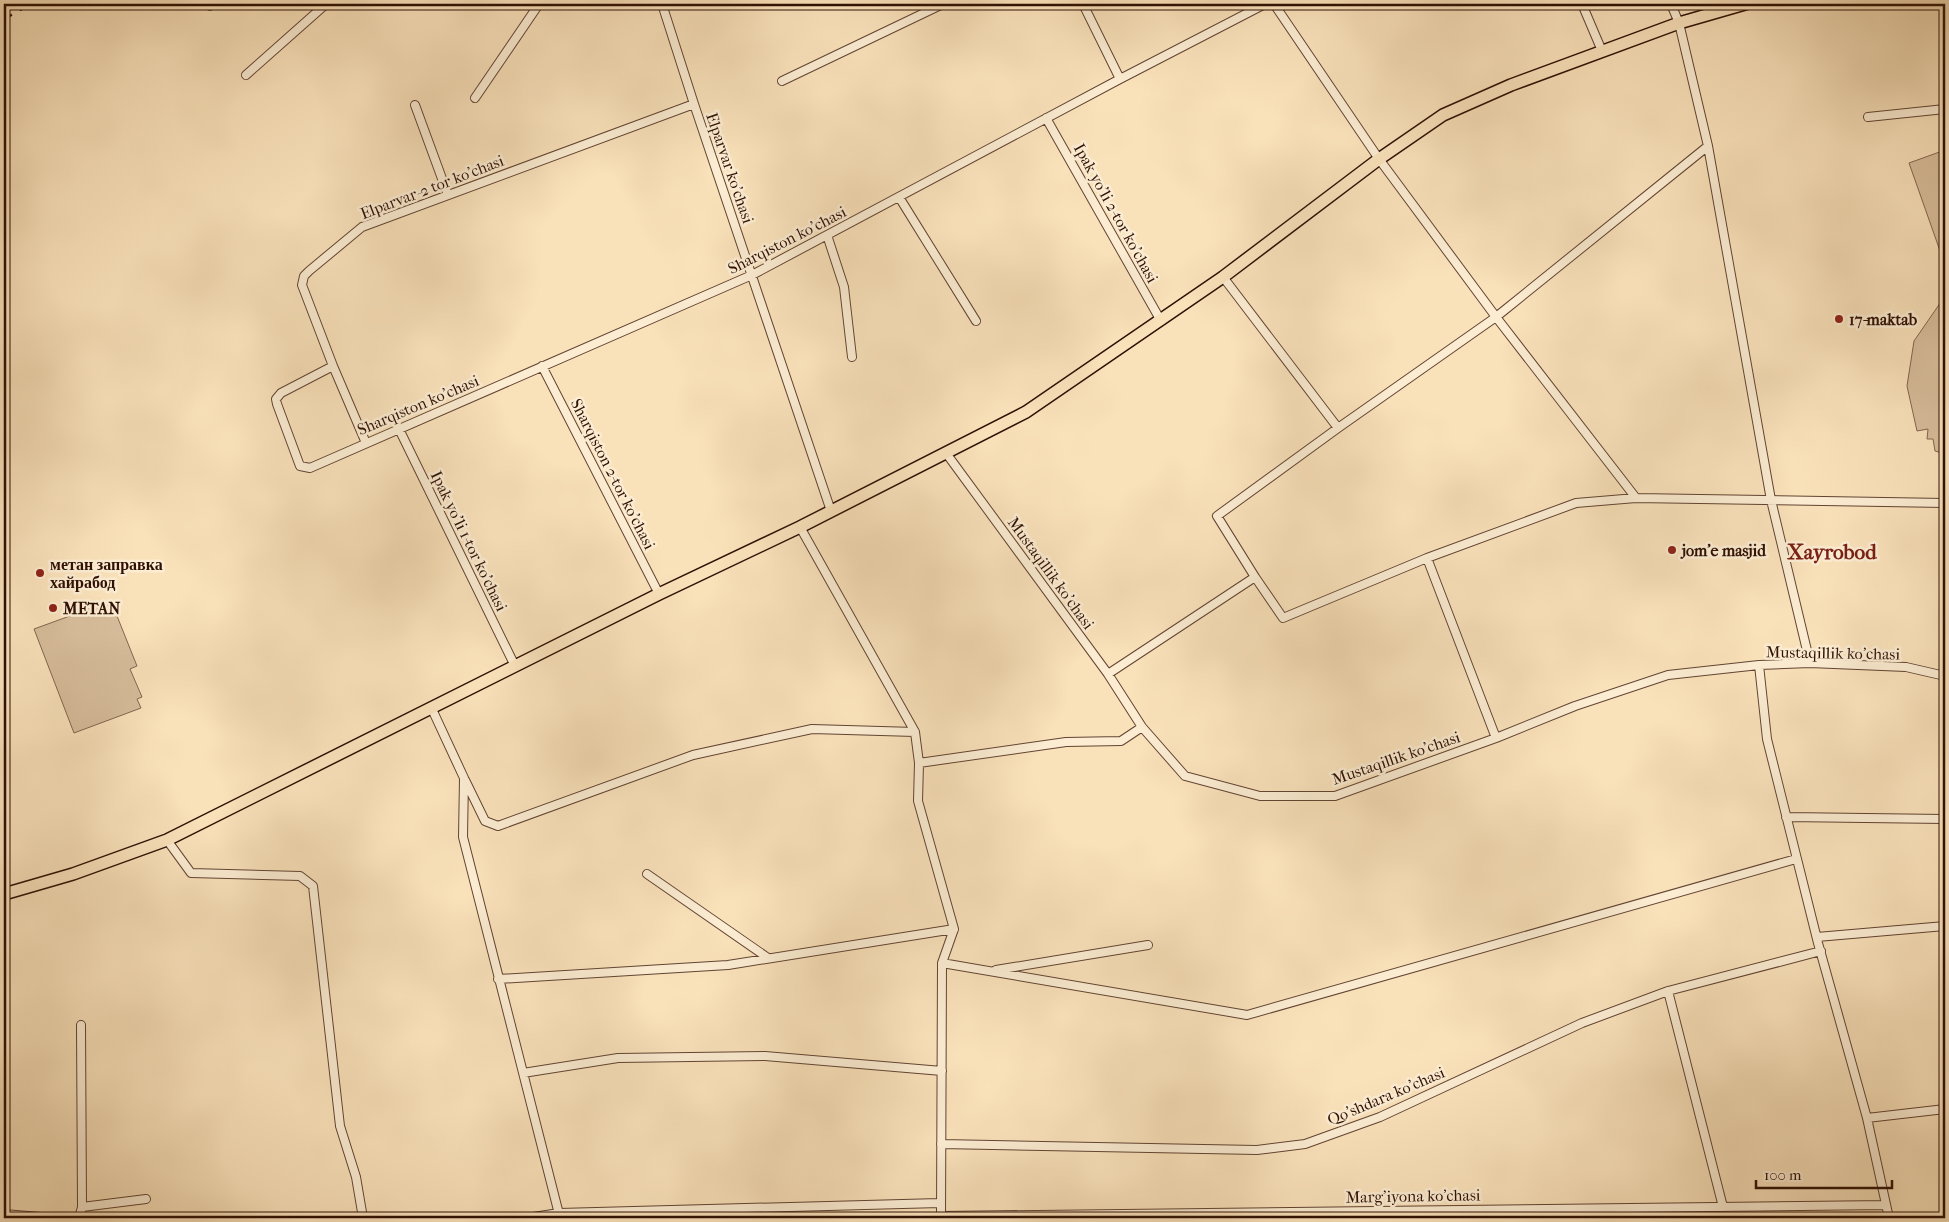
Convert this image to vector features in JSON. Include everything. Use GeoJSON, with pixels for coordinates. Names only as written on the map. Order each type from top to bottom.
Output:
{"type":"FeatureCollection","features":[{"type":"Feature","properties":{"kind":"main road"},"geometry":{"type":"LineString","coordinates":[[4,894],[73,874],[167,840],[431,707],[800,527],[1026,412],[1223,278],[1379,159],[1443,114],[1602,51],[1679,23],[1745,4]]}},
{"type":"Feature","properties":{"kind":"street"},"geometry":{"type":"LineString","coordinates":[[246,75],[326,4]]}},
{"type":"Feature","properties":{"kind":"street"},"geometry":{"type":"LineString","coordinates":[[475,98],[539,4]]}},
{"type":"Feature","properties":{"kind":"street","name":"Elparvar ko'chasi"},"geometry":{"type":"LineString","coordinates":[[662,4],[831,511]]}},
{"type":"Feature","properties":{"kind":"street"},"geometry":{"type":"LineString","coordinates":[[782,81],[943,4]]}},
{"type":"Feature","properties":{"kind":"street"},"geometry":{"type":"LineString","coordinates":[[1083,4],[1120,79]]}},
{"type":"Feature","properties":{"kind":"street","name":"Sharqiston ko'chasi"},"geometry":{"type":"LineString","coordinates":[[333,366],[281,394],[276,399],[276,404],[298,462],[300,466],[306,468],[310,468],[752,275],[1265,4]]}},
{"type":"Feature","properties":{"kind":"street"},"geometry":{"type":"LineString","coordinates":[[1274,4],[1379,159],[1496,317],[1636,498]]}},
{"type":"Feature","properties":{"kind":"street"},"geometry":{"type":"LineString","coordinates":[[1582,4],[1602,51]]}},
{"type":"Feature","properties":{"kind":"street"},"geometry":{"type":"LineString","coordinates":[[1671,4],[1679,23],[1708,146],[1771,500],[1810,663]]}},
{"type":"Feature","properties":{"kind":"street","name":"Elparvar-2 tor ko'chasi"},"geometry":{"type":"LineString","coordinates":[[366,443],[333,366],[304,289],[302,282],[304,276],[362,227],[694,104]]}},
{"type":"Feature","properties":{"kind":"street"},"geometry":{"type":"LineString","coordinates":[[415,105],[448,195]]}},
{"type":"Feature","properties":{"kind":"street"},"geometry":{"type":"LineString","coordinates":[[1868,117],[1945,110]]}},
{"type":"Feature","properties":{"kind":"street","name":"Ipak yo'li 2-tor ko'chasi"},"geometry":{"type":"LineString","coordinates":[[1046,118],[1161,321]]}},
{"type":"Feature","properties":{"kind":"street"},"geometry":{"type":"LineString","coordinates":[[1708,146],[1496,317],[1216,516],[1255,577],[1284,618],[1427,558],[1576,503],[1636,498],[1945,503]]}},
{"type":"Feature","properties":{"kind":"street"},"geometry":{"type":"LineString","coordinates":[[899,197],[976,321]]}},
{"type":"Feature","properties":{"kind":"street"},"geometry":{"type":"LineString","coordinates":[[827,235],[844,287],[852,356]]}},
{"type":"Feature","properties":{"kind":"street"},"geometry":{"type":"LineString","coordinates":[[1223,278],[1338,428]]}},
{"type":"Feature","properties":{"kind":"street","name":"Sharqiston 2-tor ko'chasi"},"geometry":{"type":"LineString","coordinates":[[542,366],[660,594]]}},
{"type":"Feature","properties":{"kind":"street","name":"Ipak yo'li 1-tor ko'chasi"},"geometry":{"type":"LineString","coordinates":[[399,429],[515,666]]}},
{"type":"Feature","properties":{"kind":"street","name":"Mustaqillik ko'chasi"},"geometry":{"type":"LineString","coordinates":[[946,454],[1108,674],[1142,727],[1185,776],[1260,796],[1335,796],[1496,738],[1575,706],[1668,675],[1759,665],[1810,663],[1906,667],[1945,676]]}},
{"type":"Feature","properties":{"kind":"street"},"geometry":{"type":"LineString","coordinates":[[800,527],[915,732],[919,763],[918,801],[954,929],[942,963],[941,1217]]}},
{"type":"Feature","properties":{"kind":"street"},"geometry":{"type":"LineString","coordinates":[[1427,558],[1496,738]]}},
{"type":"Feature","properties":{"kind":"street"},"geometry":{"type":"LineString","coordinates":[[1108,674],[1255,577]]}},
{"type":"Feature","properties":{"kind":"street"},"geometry":{"type":"LineString","coordinates":[[1759,665],[1767,738],[1796,859],[1867,1118],[1890,1218]]}},
{"type":"Feature","properties":{"kind":"street"},"geometry":{"type":"LineString","coordinates":[[431,707],[486,821],[498,826],[693,755],[812,729],[915,732]]}},
{"type":"Feature","properties":{"kind":"street"},"geometry":{"type":"LineString","coordinates":[[919,763],[1066,742],[1120,741],[1142,727]]}},
{"type":"Feature","properties":{"kind":"street"},"geometry":{"type":"LineString","coordinates":[[464,778],[463,837],[559,1216]]}},
{"type":"Feature","properties":{"kind":"street"},"geometry":{"type":"LineString","coordinates":[[1786,817],[1945,819]]}},
{"type":"Feature","properties":{"kind":"street"},"geometry":{"type":"LineString","coordinates":[[167,840],[191,873],[300,876],[313,886],[340,1126],[356,1177],[363,1218]]}},
{"type":"Feature","properties":{"kind":"street"},"geometry":{"type":"LineString","coordinates":[[942,963],[1247,1015],[1796,859]]}},
{"type":"Feature","properties":{"kind":"street"},"geometry":{"type":"LineString","coordinates":[[647,874],[768,958]]}},
{"type":"Feature","properties":{"kind":"street"},"geometry":{"type":"LineString","coordinates":[[1817,937],[1945,926]]}},
{"type":"Feature","properties":{"kind":"street"},"geometry":{"type":"LineString","coordinates":[[498,979],[728,965],[954,929]]}},
{"type":"Feature","properties":{"kind":"street"},"geometry":{"type":"LineString","coordinates":[[989,971],[1148,945]]}},
{"type":"Feature","properties":{"kind":"street","name":"Qo'shdara ko'chasi"},"geometry":{"type":"LineString","coordinates":[[940,1144],[1257,1150],[1305,1144],[1380,1117],[1582,1023],[1668,991],[1821,951]]}},
{"type":"Feature","properties":{"kind":"street"},"geometry":{"type":"LineString","coordinates":[[1668,991],[1723,1207]]}},
{"type":"Feature","properties":{"kind":"street"},"geometry":{"type":"LineString","coordinates":[[79,1218],[82,1206],[81,1025]]}},
{"type":"Feature","properties":{"kind":"street"},"geometry":{"type":"LineString","coordinates":[[523,1073],[618,1058],[765,1056],[942,1071]]}},
{"type":"Feature","properties":{"kind":"street"},"geometry":{"type":"LineString","coordinates":[[1867,1118],[1945,1109]]}},
{"type":"Feature","properties":{"kind":"street"},"geometry":{"type":"LineString","coordinates":[[82,1206],[146,1199]]}},
{"type":"Feature","properties":{"kind":"street"},"geometry":{"type":"LineString","coordinates":[[527,1218],[940,1203]]}},
{"type":"Feature","properties":{"kind":"street","name":"Marg'iyona ko'chasi"},"geometry":{"type":"LineString","coordinates":[[941,1217],[1886,1205]]}},
{"type":"Feature","properties":{"kind":"street"},"geometry":{"type":"LineString","coordinates":[[4,1214],[52,1218]]}},
{"type":"Feature","properties":{"kind":"shaded area"},"geometry":{"type":"Polygon","coordinates":[[[1945,150],[1945,265],[1909,163],[1945,150]]]}},
{"type":"Feature","properties":{"kind":"shaded area"},"geometry":{"type":"Polygon","coordinates":[[[1945,296],[1945,454],[1935,451],[1933,439],[1927,439],[1928,429],[1917,431],[1907,386],[1914,341],[1945,296]]]}},
{"type":"Feature","properties":{"kind":"shaded area"},"geometry":{"type":"Polygon","coordinates":[[[111,601],[137,666],[130,669],[142,697],[137,699],[141,708],[74,733],[34,629],[111,601]]]}},
{"type":"Feature","properties":{"kind":"railway"},"geometry":{"type":"LineString","coordinates":[[4,9],[14,4]]}},
{"type":"Feature","properties":{"kind":"railway"},"geometry":{"type":"LineString","coordinates":[[4,19],[31,4]]}},
{"type":"Feature","properties":{"kind":"place","name":"17-maktab"},"geometry":{"type":"Point","coordinates":[1839,319]}},
{"type":"Feature","properties":{"kind":"place","name":"jom'e masjid"},"geometry":{"type":"Point","coordinates":[1672,550]}},
{"type":"Feature","properties":{"kind":"place","name":"метан заправка хайрабод"},"geometry":{"type":"Point","coordinates":[40,573]}},
{"type":"Feature","properties":{"kind":"place","name":"METAN"},"geometry":{"type":"Point","coordinates":[53,608]}},
{"type":"Feature","properties":{"kind":"district","name":"Xayrobod"},"geometry":{"type":"Point","coordinates":[1832,552]}}]}
